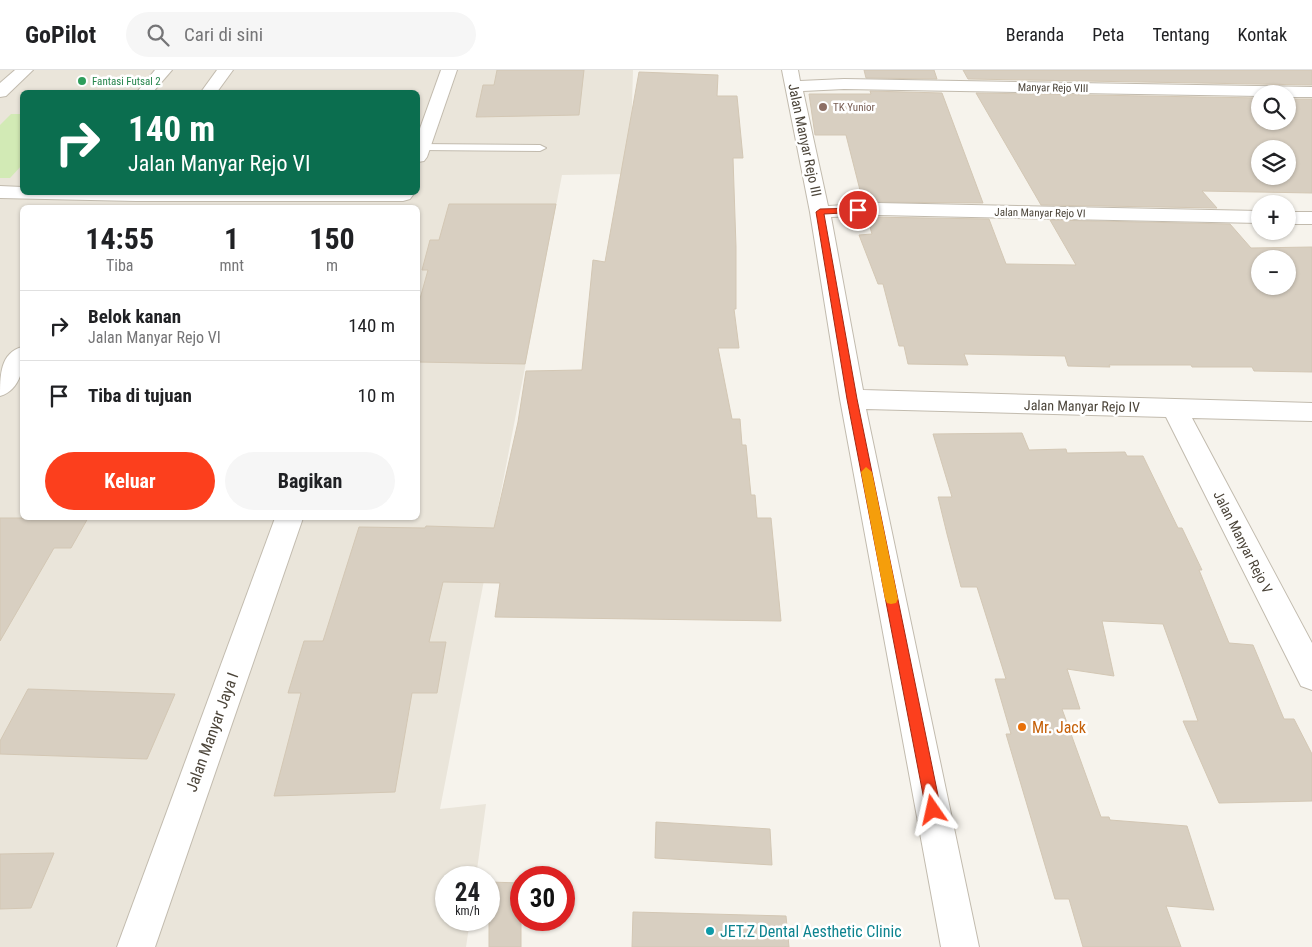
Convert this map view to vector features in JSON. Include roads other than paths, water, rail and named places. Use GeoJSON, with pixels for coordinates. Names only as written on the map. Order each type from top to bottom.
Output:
{"type":"FeatureCollection","features":[{"type":"Feature","properties":{"kind":"street"},"geometry":{"type":"LineString","coordinates":[[0,92],[25,70]]}},
{"type":"Feature","properties":{"kind":"street"},"geometry":{"type":"LineString","coordinates":[[147,90],[164,70]]}},
{"type":"Feature","properties":{"kind":"street"},"geometry":{"type":"LineString","coordinates":[[210,90],[225,70]]}},
{"type":"Feature","properties":{"kind":"street"},"geometry":{"type":"LineString","coordinates":[[420,149],[449,70]]}},
{"type":"Feature","properties":{"kind":"street","name":"Manyar Rejo VIII"},"geometry":{"type":"LineString","coordinates":[[792,78],[844,84],[1312,92]]}},
{"type":"Feature","properties":{"kind":"street","name":"Jalan Manyar Rejo III"},"geometry":{"type":"LineString","coordinates":[[792,78],[820,212],[852,399],[960,947]]}},
{"type":"Feature","properties":{"kind":"street"},"geometry":{"type":"LineString","coordinates":[[0,192],[20,192]]}},
{"type":"Feature","properties":{"kind":"street"},"geometry":{"type":"LineString","coordinates":[[88,195],[134,198],[402,198]]}},
{"type":"Feature","properties":{"kind":"street","name":"Jalan Manyar Rejo VI"},"geometry":{"type":"LineString","coordinates":[[820,212],[878,210],[1251,217]]}},
{"type":"Feature","properties":{"kind":"street"},"geometry":{"type":"LineString","coordinates":[[1296,218],[1312,218]]}},
{"type":"Feature","properties":{"kind":"street"},"geometry":{"type":"LineString","coordinates":[[0,387],[20,359]]}},
{"type":"Feature","properties":{"kind":"street","name":"Jalan Manyar Rejo IV"},"geometry":{"type":"LineString","coordinates":[[852,399],[1312,412]]}},
{"type":"Feature","properties":{"kind":"street","name":"Jalan Manyar Rejo V"},"geometry":{"type":"LineString","coordinates":[[1174,408],[1312,675]]}},
{"type":"Feature","properties":{"kind":"street","name":"Jalan Manyar Jaya I"},"geometry":{"type":"LineString","coordinates":[[136,947],[288,520]]}},
{"type":"Feature","properties":{"kind":"lane"},"geometry":{"type":"LineString","coordinates":[[420,152],[540,148]]}},
{"type":"Feature","properties":{"kind":"place","name":"Fantasi Futsal 2"},"geometry":{"type":"Point","coordinates":[82,81]}},
{"type":"Feature","properties":{"kind":"place","name":"TK Yunior"},"geometry":{"type":"Point","coordinates":[823,107]}},
{"type":"Feature","properties":{"kind":"place","name":"Mr. Jack"},"geometry":{"type":"Point","coordinates":[1022,727]}},
{"type":"Feature","properties":{"kind":"place","name":"JET.Z Dental Aesthetic Clinic"},"geometry":{"type":"Point","coordinates":[710,931]}}]}
